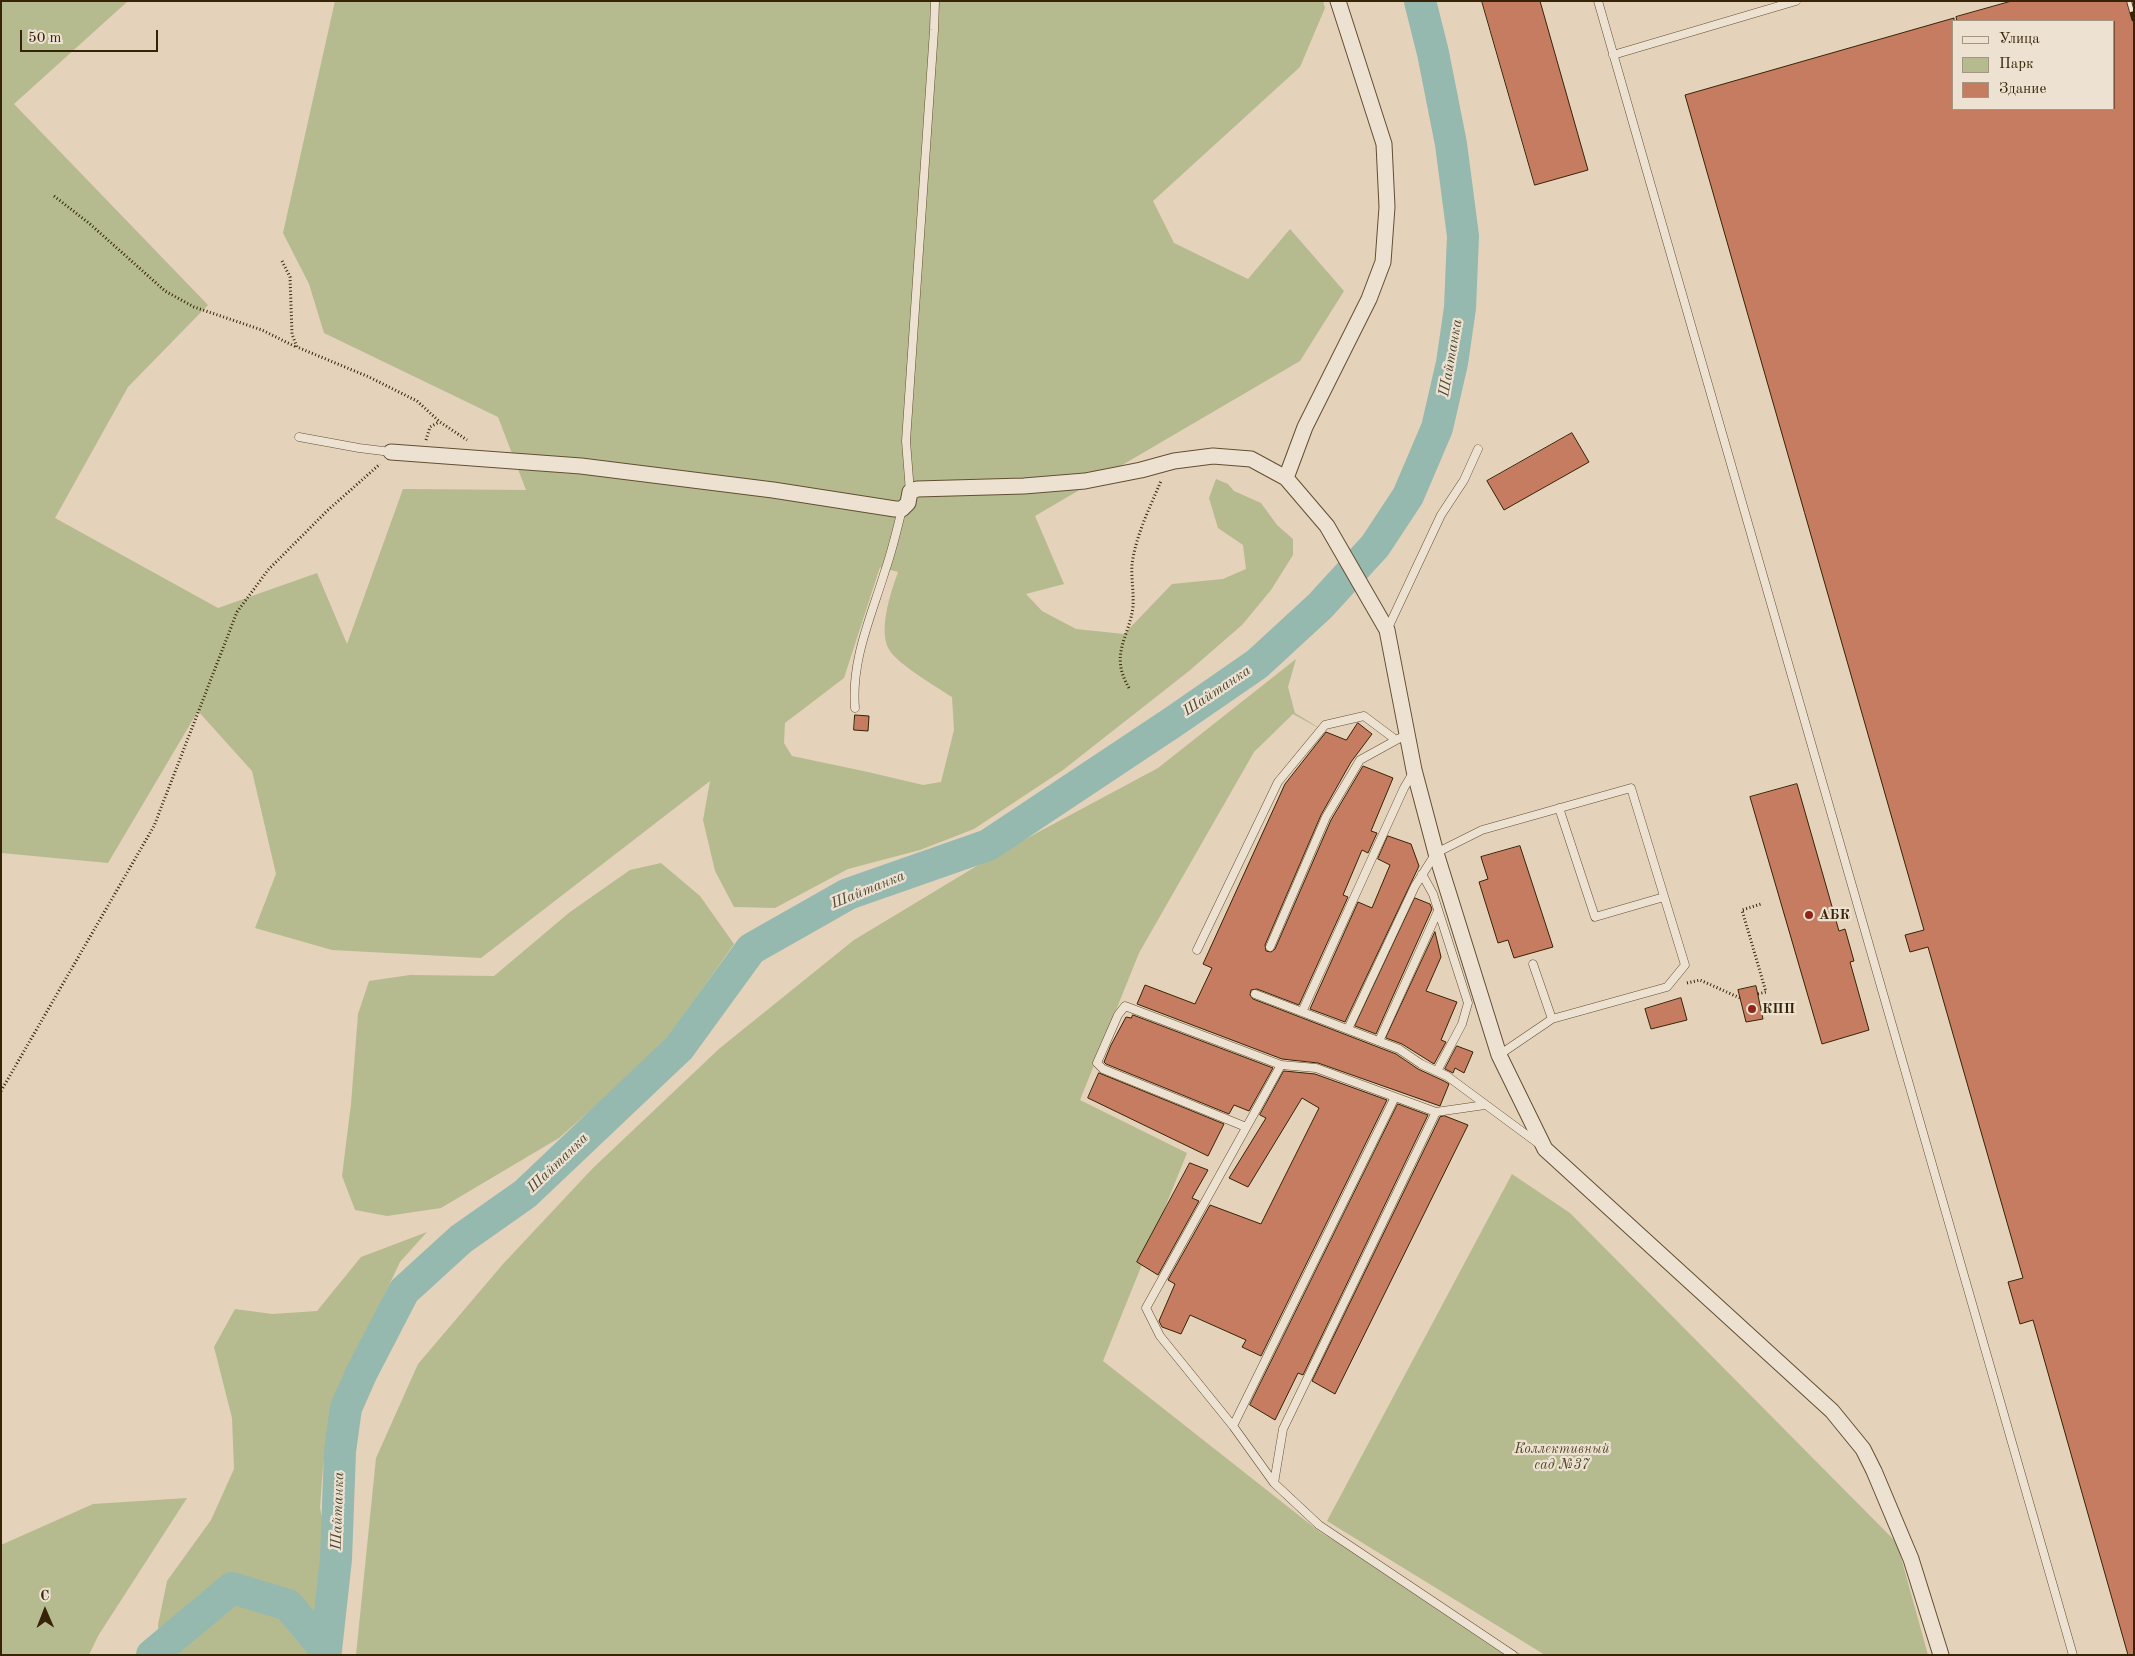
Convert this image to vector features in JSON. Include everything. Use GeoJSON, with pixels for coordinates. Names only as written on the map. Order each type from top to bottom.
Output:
{"type":"FeatureCollection","features":[{"type":"Feature","properties":{"kind":"street"},"geometry":{"type":"LineString","coordinates":[[1286,478],[1306,427],[1369,299],[1383,262],[1387,207],[1384,144],[1338,1]]}},
{"type":"Feature","properties":{"kind":"street"},"geometry":{"type":"LineString","coordinates":[[391,452],[485,458],[646,474],[902,509],[908,503],[910,492],[917,489],[1024,486],[1085,480],[1141,470],[1174,461],[1213,456],[1251,459],[1286,478],[1327,526],[1387,630],[1402,736],[1414,770],[1436,853],[1498,1055],[1545,1149],[1832,1411],[1863,1449],[1899,1528],[1941,1655]]}},
{"type":"Feature","properties":{"kind":"lane"},"geometry":{"type":"LineString","coordinates":[[910,492],[906,441],[934,40],[934,1]]}},
{"type":"Feature","properties":{"kind":"lane"},"geometry":{"type":"LineString","coordinates":[[1598,1],[2073,1655]]}},
{"type":"Feature","properties":{"kind":"lane"},"geometry":{"type":"LineString","coordinates":[[1613,55],[1796,1]]}},
{"type":"Feature","properties":{"kind":"lane"},"geometry":{"type":"LineString","coordinates":[[299,436],[359,448],[391,452]]}},
{"type":"Feature","properties":{"kind":"lane"},"geometry":{"type":"LineString","coordinates":[[1387,630],[1441,514],[1464,480],[1478,449]]}},
{"type":"Feature","properties":{"kind":"lane"},"geometry":{"type":"LineString","coordinates":[[854,708],[855,677],[860,646],[885,572],[902,509]]}},
{"type":"Feature","properties":{"kind":"lane"},"geometry":{"type":"LineString","coordinates":[[1197,950],[1278,782],[1325,725],[1364,716],[1402,736]]}},
{"type":"Feature","properties":{"kind":"lane"},"geometry":{"type":"LineString","coordinates":[[1270,947],[1326,816],[1360,760],[1402,736]]}},
{"type":"Feature","properties":{"kind":"lane"},"geometry":{"type":"LineString","coordinates":[[1302,1012],[1404,788],[1414,770]]}},
{"type":"Feature","properties":{"kind":"lane"},"geometry":{"type":"LineString","coordinates":[[1348,1029],[1415,886],[1436,853],[1482,830],[1631,788],[1685,965],[1666,987],[1552,1019],[1498,1055]]}},
{"type":"Feature","properties":{"kind":"lane"},"geometry":{"type":"LineString","coordinates":[[1559,808],[1595,917],[1664,897]]}},
{"type":"Feature","properties":{"kind":"lane"},"geometry":{"type":"LineString","coordinates":[[1422,874],[1433,894],[1468,1003],[1462,1024],[1437,1071]]}},
{"type":"Feature","properties":{"kind":"lane"},"geometry":{"type":"LineString","coordinates":[[1379,1041],[1438,911]]}},
{"type":"Feature","properties":{"kind":"lane"},"geometry":{"type":"LineString","coordinates":[[1533,964],[1552,1019]]}},
{"type":"Feature","properties":{"kind":"lane"},"geometry":{"type":"LineString","coordinates":[[1255,994],[1399,1049],[1421,1064],[1447,1076],[1545,1149]]}},
{"type":"Feature","properties":{"kind":"lane"},"geometry":{"type":"LineString","coordinates":[[1246,1128],[1103,1068],[1097,1062],[1118,1015],[1125,1006],[1281,1065],[1316,1068],[1436,1112],[1485,1104]]}},
{"type":"Feature","properties":{"kind":"lane"},"geometry":{"type":"LineString","coordinates":[[1281,1065],[1146,1308],[1160,1336],[1233,1426],[1274,1483],[1319,1525],[1513,1655]]}},
{"type":"Feature","properties":{"kind":"lane"},"geometry":{"type":"LineString","coordinates":[[1233,1426],[1395,1097]]}},
{"type":"Feature","properties":{"kind":"lane"},"geometry":{"type":"LineString","coordinates":[[1274,1483],[1283,1429],[1436,1112]]}},
{"type":"Feature","properties":{"kind":"path"},"geometry":{"type":"LineString","coordinates":[[54,196],[90,224],[165,291],[194,307],[262,330],[297,348],[369,377],[417,401],[440,422],[469,442],[485,458]]}},
{"type":"Feature","properties":{"kind":"path"},"geometry":{"type":"LineString","coordinates":[[282,261],[290,277],[292,334],[297,348]]}},
{"type":"Feature","properties":{"kind":"path"},"geometry":{"type":"LineString","coordinates":[[428,454],[427,432],[430,427],[440,422]]}},
{"type":"Feature","properties":{"kind":"path"},"geometry":{"type":"LineString","coordinates":[[1,1091],[154,826],[237,612],[268,570],[328,510],[377,467],[391,452]]}},
{"type":"Feature","properties":{"kind":"path"},"geometry":{"type":"LineString","coordinates":[[1129,688],[1121,662],[1121,645],[1133,607],[1132,565],[1137,540],[1163,478],[1174,461]]}},
{"type":"Feature","properties":{"kind":"path"},"geometry":{"type":"LineString","coordinates":[[1758,994],[1766,992],[1742,910],[1760,904]]}},
{"type":"Feature","properties":{"kind":"path"},"geometry":{"type":"LineString","coordinates":[[1666,987],[1700,980],[1740,998]]}},
{"type":"Feature","properties":{"kind":"green space"},"geometry":{"type":"Polygon","coordinates":[[[1,1],[128,1],[14,104],[208,305],[128,387],[55,518],[218,608],[317,573],[347,644],[403,489],[526,490],[498,417],[324,333],[309,284],[283,233],[335,1],[1323,1],[1325,8],[1300,67],[1153,201],[1174,243],[1248,279],[1290,229],[1344,291],[1300,361],[1035,516],[1064,584],[1026,594],[1042,611],[1076,629],[1124,634],[1172,584],[1223,579],[1246,569],[1243,545],[1218,528],[1209,498],[1216,479],[1228,484],[1234,491],[1261,503],[1277,525],[1293,539],[1293,555],[1271,590],[1242,625],[1189,671],[1063,770],[974,829],[920,850],[848,869],[775,908],[734,907],[715,871],[703,820],[710,781],[481,958],[332,950],[255,928],[276,874],[252,771],[198,711],[108,863],[1,853],[1,1]],[[880,567],[844,678],[785,723],[784,743],[792,756],[923,785],[941,782],[954,730],[952,697],[901,662],[890,651],[886,643],[886,612],[898,572],[880,567]]]}},
{"type":"Feature","properties":{"kind":"green space"},"geometry":{"type":"Polygon","coordinates":[[[1296,659],[1288,687],[1295,713],[1326,732],[1293,714],[1254,752],[1139,953],[1080,1100],[1187,1153],[1103,1361],[1320,1532],[1522,1655],[356,1655],[376,1458],[418,1364],[503,1264],[593,1168],[720,1048],[854,940],[990,858],[1158,768],[1296,659]]]}},
{"type":"Feature","properties":{"kind":"green space"},"geometry":{"type":"Polygon","coordinates":[[[661,863],[700,896],[734,944],[659,1050],[559,1138],[441,1208],[387,1216],[355,1210],[342,1176],[351,1104],[358,1014],[369,981],[410,975],[494,976],[570,912],[630,870],[661,863]]]}},
{"type":"Feature","properties":{"kind":"green space","name":"Коллективный сад №37"},"geometry":{"type":"Polygon","coordinates":[[[1512,1174],[1570,1213],[1897,1543],[1928,1655],[1545,1655],[1327,1521],[1512,1174]]]}},
{"type":"Feature","properties":{"kind":"green space"},"geometry":{"type":"Polygon","coordinates":[[[427,1232],[400,1262],[333,1403],[323,1467],[320,1508],[338,1593],[334,1655],[160,1655],[158,1625],[167,1581],[211,1520],[234,1469],[232,1418],[214,1347],[235,1309],[272,1314],[317,1311],[361,1257],[427,1232]]]}},
{"type":"Feature","properties":{"kind":"green space"},"geometry":{"type":"Polygon","coordinates":[[[187,1498],[98,1636],[89,1655],[1,1655],[1,1545],[93,1504],[187,1498]]]}},
{"type":"Feature","properties":{"kind":"building"},"geometry":{"type":"Polygon","coordinates":[[[1482,1],[1540,1],[1588,170],[1535,185],[1482,1]]]}},
{"type":"Feature","properties":{"kind":"building"},"geometry":{"type":"Polygon","coordinates":[[[2012,1],[2134,1],[2134,1655],[2128,1655],[2033,1320],[2020,1324],[2008,1282],[2023,1278],[1928,947],[1910,952],[1905,935],[1924,930],[1685,95],[1954,18],[1952,20],[1952,110],[2115,110],[2115,20],[1957,20],[1956,17],[2012,1]]]}},
{"type":"Feature","properties":{"kind":"building"},"geometry":{"type":"Polygon","coordinates":[[[1572,433],[1589,462],[1504,510],[1487,481],[1572,433]]]}},
{"type":"Feature","properties":{"kind":"building"},"geometry":{"type":"Polygon","coordinates":[[[855,715],[869,716],[868,731],[854,730],[855,715]]]}},
{"type":"Feature","properties":{"kind":"building"},"geometry":{"type":"Polygon","coordinates":[[[1358,723],[1372,734],[1351,762],[1321,815],[1265,945],[1266,951],[1271,952],[1275,949],[1331,820],[1363,766],[1393,778],[1371,831],[1377,833],[1368,853],[1362,850],[1343,895],[1348,897],[1299,1005],[1257,989],[1251,990],[1250,995],[1253,999],[1396,1054],[1418,1069],[1444,1081],[1449,1084],[1440,1106],[1318,1063],[1282,1059],[1137,1004],[1145,985],[1195,1004],[1212,968],[1203,964],[1285,784],[1326,732],[1346,740],[1358,723]]]}},
{"type":"Feature","properties":{"kind":"building","name":"АБК"},"geometry":{"type":"Polygon","coordinates":[[[1797,784],[1839,931],[1845,929],[1854,961],[1850,962],[1869,1030],[1822,1044],[1750,797],[1797,784]]]}},
{"type":"Feature","properties":{"kind":"building"},"geometry":{"type":"Polygon","coordinates":[[[1388,836],[1411,844],[1419,866],[1345,1022],[1310,1009],[1358,902],[1372,908],[1390,865],[1378,859],[1388,836]]]}},
{"type":"Feature","properties":{"kind":"building"},"geometry":{"type":"Polygon","coordinates":[[[1520,846],[1553,947],[1514,958],[1508,940],[1498,943],[1479,882],[1488,879],[1481,857],[1520,846]]]}},
{"type":"Feature","properties":{"kind":"building"},"geometry":{"type":"Polygon","coordinates":[[[1415,898],[1430,904],[1432,909],[1376,1034],[1355,1026],[1415,898]]]}},
{"type":"Feature","properties":{"kind":"building"},"geometry":{"type":"Polygon","coordinates":[[[1435,932],[1441,957],[1426,991],[1457,1002],[1441,1040],[1446,1042],[1434,1064],[1402,1044],[1386,1038],[1435,932]]]}},
{"type":"Feature","properties":{"kind":"building","name":"КПП"},"geometry":{"type":"Polygon","coordinates":[[[1756,986],[1763,1019],[1746,1022],[1738,990],[1756,986]]]}},
{"type":"Feature","properties":{"kind":"building"},"geometry":{"type":"Polygon","coordinates":[[[1681,998],[1687,1020],[1651,1029],[1645,1009],[1681,998]]]}},
{"type":"Feature","properties":{"kind":"building"},"geometry":{"type":"Polygon","coordinates":[[[1133,1015],[1273,1068],[1249,1111],[1234,1105],[1229,1114],[1106,1064],[1104,1062],[1111,1045],[1126,1017],[1131,1018],[1133,1015]]]}},
{"type":"Feature","properties":{"kind":"building"},"geometry":{"type":"Polygon","coordinates":[[[1457,1046],[1473,1052],[1464,1073],[1455,1068],[1453,1073],[1445,1069],[1457,1046]]]}},
{"type":"Feature","properties":{"kind":"building"},"geometry":{"type":"Polygon","coordinates":[[[1284,1071],[1315,1074],[1387,1100],[1261,1356],[1242,1347],[1246,1340],[1190,1315],[1181,1334],[1162,1327],[1159,1321],[1175,1284],[1168,1280],[1210,1205],[1261,1224],[1319,1108],[1302,1098],[1248,1187],[1229,1178],[1266,1118],[1260,1115],[1284,1071]]]}},
{"type":"Feature","properties":{"kind":"building"},"geometry":{"type":"Polygon","coordinates":[[[1099,1073],[1224,1124],[1208,1156],[1088,1098],[1099,1073]]]}},
{"type":"Feature","properties":{"kind":"building"},"geometry":{"type":"Polygon","coordinates":[[[1398,1104],[1428,1115],[1303,1375],[1298,1373],[1275,1420],[1250,1405],[1398,1104]]]}},
{"type":"Feature","properties":{"kind":"building"},"geometry":{"type":"Polygon","coordinates":[[[1445,1116],[1468,1125],[1335,1394],[1312,1381],[1440,1117],[1445,1116]]]}},
{"type":"Feature","properties":{"kind":"building"},"geometry":{"type":"Polygon","coordinates":[[[1190,1163],[1208,1170],[1192,1198],[1199,1201],[1158,1275],[1137,1262],[1190,1163]]]}},
{"type":"Feature","properties":{"kind":"waterway","name":"Шайтанка"},"geometry":{"type":"LineString","coordinates":[[152,1655],[232,1588],[288,1605],[326,1650],[336,1559],[340,1451],[346,1408],[361,1374],[404,1291],[461,1239],[525,1194],[679,1048],[751,949],[848,894],[988,845],[1257,664],[1320,606],[1375,546],[1408,496],[1437,428],[1452,363],[1460,308],[1463,236],[1451,144],[1433,53],[1420,1]]}},
{"type":"Feature","properties":{"kind":"railway"},"geometry":{"type":"LineString","coordinates":[[2129,1],[2134,19]]}},
{"type":"Feature","properties":{"kind":"place","name":"АБК"},"geometry":{"type":"Point","coordinates":[1809,915]}},
{"type":"Feature","properties":{"kind":"place","name":"КПП"},"geometry":{"type":"Point","coordinates":[1752,1009]}}]}
